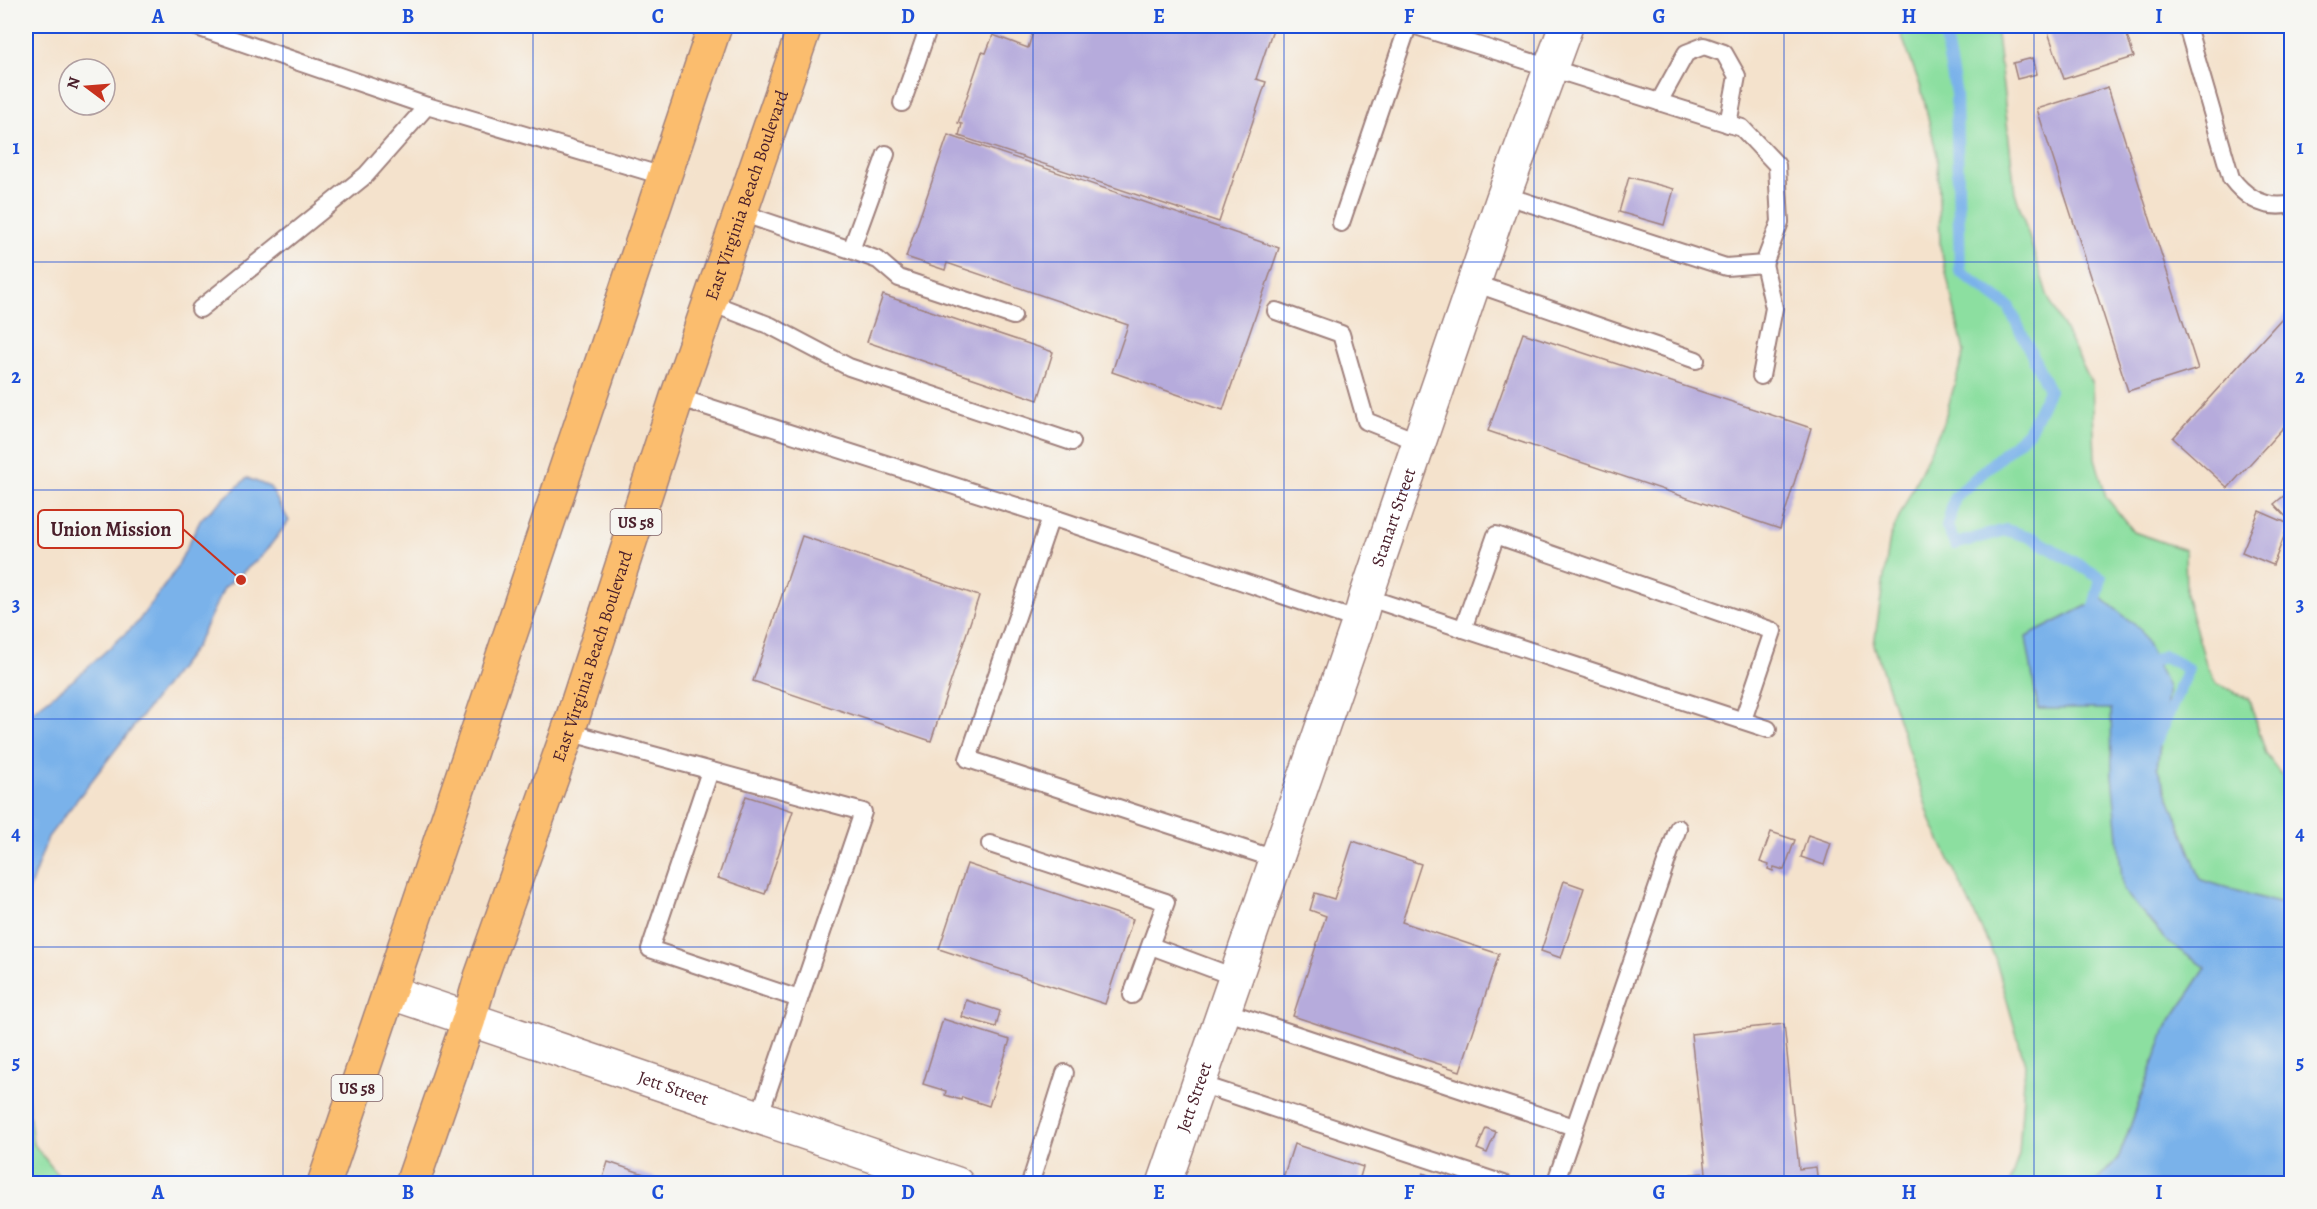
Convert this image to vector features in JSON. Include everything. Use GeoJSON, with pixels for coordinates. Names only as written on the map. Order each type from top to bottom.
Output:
{"type":"FeatureCollection","features":[{"type":"Feature","properties":{"kind":"main road","name":"US 58"},"geometry":{"type":"LineString","coordinates":[[324,1184],[405,951],[452,801],[715,26]]}},
{"type":"Feature","properties":{"kind":"main road","name":"East Virginia Beach Boulevard"},"geometry":{"type":"LineString","coordinates":[[412,1184],[469,1019],[481,977],[568,732],[677,397],[805,26]]}},
{"type":"Feature","properties":{"kind":"street","name":"Stanart Street"},"geometry":{"type":"LineString","coordinates":[[1226,1011],[1504,195],[1566,26]]}},
{"type":"Feature","properties":{"kind":"street","name":"Jett Street"},"geometry":{"type":"LineString","coordinates":[[389,992],[759,1117],[921,1178],[957,1184]]}},
{"type":"Feature","properties":{"kind":"street","name":"Jett Street"},"geometry":{"type":"LineString","coordinates":[[1164,1184],[1226,1011]]}},
{"type":"Feature","properties":{"kind":"lane"},"geometry":{"type":"LineString","coordinates":[[194,26],[427,106],[663,176]]}},
{"type":"Feature","properties":{"kind":"lane"},"geometry":{"type":"LineString","coordinates":[[902,103],[929,26]]}},
{"type":"Feature","properties":{"kind":"lane"},"geometry":{"type":"LineString","coordinates":[[1341,223],[1408,26]]}},
{"type":"Feature","properties":{"kind":"lane"},"geometry":{"type":"LineString","coordinates":[[1416,26],[1742,128],[1777,165],[1780,222],[1764,264],[1774,308],[1761,376]]}},
{"type":"Feature","properties":{"kind":"lane"},"geometry":{"type":"LineString","coordinates":[[2187,26],[2231,178],[2241,192],[2260,203],[2281,207],[2292,204]]}},
{"type":"Feature","properties":{"kind":"lane"},"geometry":{"type":"LineString","coordinates":[[1659,102],[1686,53],[1704,46],[1724,53],[1737,76],[1728,124]]}},
{"type":"Feature","properties":{"kind":"lane"},"geometry":{"type":"LineString","coordinates":[[200,309],[366,175],[427,106]]}},
{"type":"Feature","properties":{"kind":"lane"},"geometry":{"type":"LineString","coordinates":[[851,249],[886,154]]}},
{"type":"Feature","properties":{"kind":"lane"},"geometry":{"type":"LineString","coordinates":[[1504,195],[1726,267],[1764,264]]}},
{"type":"Feature","properties":{"kind":"lane"},"geometry":{"type":"LineString","coordinates":[[741,213],[851,249],[878,261],[899,278],[1013,316]]}},
{"type":"Feature","properties":{"kind":"lane"},"geometry":{"type":"LineString","coordinates":[[1474,283],[1696,360]]}},
{"type":"Feature","properties":{"kind":"lane"},"geometry":{"type":"LineString","coordinates":[[711,303],[771,327],[849,367],[1072,442]]}},
{"type":"Feature","properties":{"kind":"lane"},"geometry":{"type":"LineString","coordinates":[[1276,311],[1341,334],[1366,421],[1419,442]]}},
{"type":"Feature","properties":{"kind":"lane"},"geometry":{"type":"LineString","coordinates":[[677,397],[1051,517],[1362,609],[1463,629],[1768,729]]}},
{"type":"Feature","properties":{"kind":"lane"},"geometry":{"type":"LineString","coordinates":[[1051,517],[968,759],[1278,860]]}},
{"type":"Feature","properties":{"kind":"lane"},"geometry":{"type":"LineString","coordinates":[[1463,629],[1496,535],[1773,631],[1743,720]]}},
{"type":"Feature","properties":{"kind":"lane"},"geometry":{"type":"LineString","coordinates":[[568,732],[863,812],[759,1117]]}},
{"type":"Feature","properties":{"kind":"lane"},"geometry":{"type":"LineString","coordinates":[[710,771],[650,949],[799,999]]}},
{"type":"Feature","properties":{"kind":"lane"},"geometry":{"type":"LineString","coordinates":[[1555,1184],[1678,828]]}},
{"type":"Feature","properties":{"kind":"lane"},"geometry":{"type":"LineString","coordinates":[[990,844],[1166,902],[1132,995]]}},
{"type":"Feature","properties":{"kind":"lane"},"geometry":{"type":"LineString","coordinates":[[1151,945],[1237,978]]}},
{"type":"Feature","properties":{"kind":"lane"},"geometry":{"type":"LineString","coordinates":[[1226,1011],[1574,1127]]}},
{"type":"Feature","properties":{"kind":"lane"},"geometry":{"type":"LineString","coordinates":[[1030,1184],[1065,1073]]}},
{"type":"Feature","properties":{"kind":"lane"},"geometry":{"type":"LineString","coordinates":[[1200,1084],[1504,1184]]}},
{"type":"Feature","properties":{"kind":"green space"},"geometry":{"type":"Polygon","coordinates":[[[1898,26],[1996,26],[2015,192],[2048,297],[2092,384],[2095,458],[2106,497],[2134,532],[2185,550],[2186,595],[2207,667],[2216,683],[2249,699],[2266,754],[2287,783],[2291,784],[2291,907],[2201,880],[2157,767],[2168,687],[2112,709],[2112,775],[2169,943],[2206,968],[2167,1026],[2119,1157],[2095,1183],[2010,1183],[2019,1154],[2025,1064],[1995,958],[1931,821],[1874,645],[1890,537],[1944,421],[1964,352],[1940,246],[1938,159],[1921,88],[1898,26]]]}},
{"type":"Feature","properties":{"kind":"green space"},"geometry":{"type":"Polygon","coordinates":[[[26,1089],[33,1143],[64,1183],[26,1183],[26,1089]]]}},
{"type":"Feature","properties":{"kind":"water"},"geometry":{"type":"Polygon","coordinates":[[[247,478],[270,487],[289,521],[262,556],[224,588],[196,646],[48,837],[26,898],[26,716],[77,677],[137,623],[175,571],[201,519],[247,478]]]}},
{"type":"Feature","properties":{"kind":"water"},"geometry":{"type":"Polygon","coordinates":[[[2102,598],[2140,629],[2168,687],[2157,767],[2201,880],[2291,907],[2291,1183],[2095,1183],[2119,1157],[2167,1026],[2206,968],[2169,943],[2123,890],[2112,775],[2111,709],[2038,709],[2026,637],[2102,598]]]}},
{"type":"Feature","properties":{"kind":"building"},"geometry":{"type":"Polygon","coordinates":[[[1035,26],[1274,26],[1256,79],[1266,82],[1219,222],[959,136],[962,124],[958,123],[982,52],[986,53],[993,35],[1028,48],[1035,26]]]}},
{"type":"Feature","properties":{"kind":"building"},"geometry":{"type":"Polygon","coordinates":[[[2046,26],[2124,26],[2134,57],[2064,79],[2046,26]]]}},
{"type":"Feature","properties":{"kind":"building"},"geometry":{"type":"Polygon","coordinates":[[[2033,58],[2037,74],[2017,79],[2013,63],[2033,58]]]}},
{"type":"Feature","properties":{"kind":"building"},"geometry":{"type":"Polygon","coordinates":[[[2108,87],[2198,369],[2128,391],[2037,109],[2108,87]]]}},
{"type":"Feature","properties":{"kind":"building"},"geometry":{"type":"Polygon","coordinates":[[[948,135],[1279,248],[1223,410],[1112,372],[1128,325],[947,263],[945,270],[906,257],[948,135]]]}},
{"type":"Feature","properties":{"kind":"building"},"geometry":{"type":"Polygon","coordinates":[[[1629,177],[1674,189],[1664,225],[1619,212],[1629,177]]]}},
{"type":"Feature","properties":{"kind":"building"},"geometry":{"type":"Polygon","coordinates":[[[883,295],[1053,352],[1038,400],[867,342],[883,295]]]}},
{"type":"Feature","properties":{"kind":"building"},"geometry":{"type":"Polygon","coordinates":[[[2292,307],[2292,418],[2228,488],[2173,438],[2292,307]]]}},
{"type":"Feature","properties":{"kind":"building"},"geometry":{"type":"Polygon","coordinates":[[[1523,333],[1811,428],[1780,529],[1488,431],[1523,333]]]}},
{"type":"Feature","properties":{"kind":"building"},"geometry":{"type":"Polygon","coordinates":[[[2292,489],[2292,519],[2290,521],[2274,504],[2292,489]]]}},
{"type":"Feature","properties":{"kind":"building"},"geometry":{"type":"Polygon","coordinates":[[[2259,511],[2289,524],[2273,565],[2242,552],[2259,511]]]}},
{"type":"Feature","properties":{"kind":"building"},"geometry":{"type":"Polygon","coordinates":[[[802,536],[979,596],[931,741],[753,681],[802,536]]]}},
{"type":"Feature","properties":{"kind":"building"},"geometry":{"type":"Polygon","coordinates":[[[746,796],[793,811],[765,894],[718,878],[746,796]]]}},
{"type":"Feature","properties":{"kind":"building"},"geometry":{"type":"Polygon","coordinates":[[[1771,832],[1795,840],[1784,870],[1774,867],[1773,871],[1768,869],[1769,865],[1760,862],[1771,832]]]}},
{"type":"Feature","properties":{"kind":"building"},"geometry":{"type":"Polygon","coordinates":[[[1808,835],[1831,843],[1824,865],[1801,857],[1808,835]]]}},
{"type":"Feature","properties":{"kind":"building"},"geometry":{"type":"Polygon","coordinates":[[[1353,841],[1421,864],[1402,922],[1499,954],[1460,1071],[1293,1016],[1326,916],[1310,910],[1315,893],[1334,899],[1353,841]]]}},
{"type":"Feature","properties":{"kind":"building"},"geometry":{"type":"Polygon","coordinates":[[[967,864],[1133,919],[1105,1004],[939,949],[967,864]]]}},
{"type":"Feature","properties":{"kind":"building"},"geometry":{"type":"Polygon","coordinates":[[[1564,881],[1584,888],[1561,958],[1541,951],[1564,881]]]}},
{"type":"Feature","properties":{"kind":"building"},"geometry":{"type":"Polygon","coordinates":[[[966,1000],[1000,1011],[996,1027],[962,1017],[966,1000]]]}},
{"type":"Feature","properties":{"kind":"building"},"geometry":{"type":"Polygon","coordinates":[[[943,1019],[1010,1040],[989,1106],[962,1097],[961,1100],[945,1095],[946,1091],[923,1084],[943,1019]]]}},
{"type":"Feature","properties":{"kind":"building"},"geometry":{"type":"Polygon","coordinates":[[[1784,1024],[1799,1169],[1816,1167],[1818,1184],[1692,1184],[1691,1174],[1706,1173],[1691,1034],[1784,1024]]]}},
{"type":"Feature","properties":{"kind":"building"},"geometry":{"type":"Polygon","coordinates":[[[1486,1128],[1496,1132],[1487,1153],[1477,1149],[1486,1128]]]}},
{"type":"Feature","properties":{"kind":"building"},"geometry":{"type":"Polygon","coordinates":[[[1294,1144],[1363,1167],[1358,1184],[1281,1184],[1294,1144]]]}},
{"type":"Feature","properties":{"kind":"building"},"geometry":{"type":"Polygon","coordinates":[[[608,1162],[671,1183],[671,1184],[601,1184],[608,1162]]]}},
{"type":"Feature","properties":{"kind":"building"},"geometry":{"type":"Polygon","coordinates":[[[1423,1173],[1442,1181],[1441,1184],[1419,1184],[1423,1173]]]}},
{"type":"Feature","properties":{"kind":"waterway"},"geometry":{"type":"LineString","coordinates":[[1943,26],[1956,94],[1960,271],[2009,307],[2049,390],[2029,431],[1955,497],[1947,527],[1955,544],[2006,530],[2033,538],[2101,578],[2092,616]]}},
{"type":"Feature","properties":{"kind":"waterway"},"geometry":{"type":"LineString","coordinates":[[2141,667],[2164,656],[2188,669],[2156,742]]}},
{"type":"Feature","properties":{"kind":"place","name":"Union Mission"},"geometry":{"type":"Point","coordinates":[241,580]}}]}
